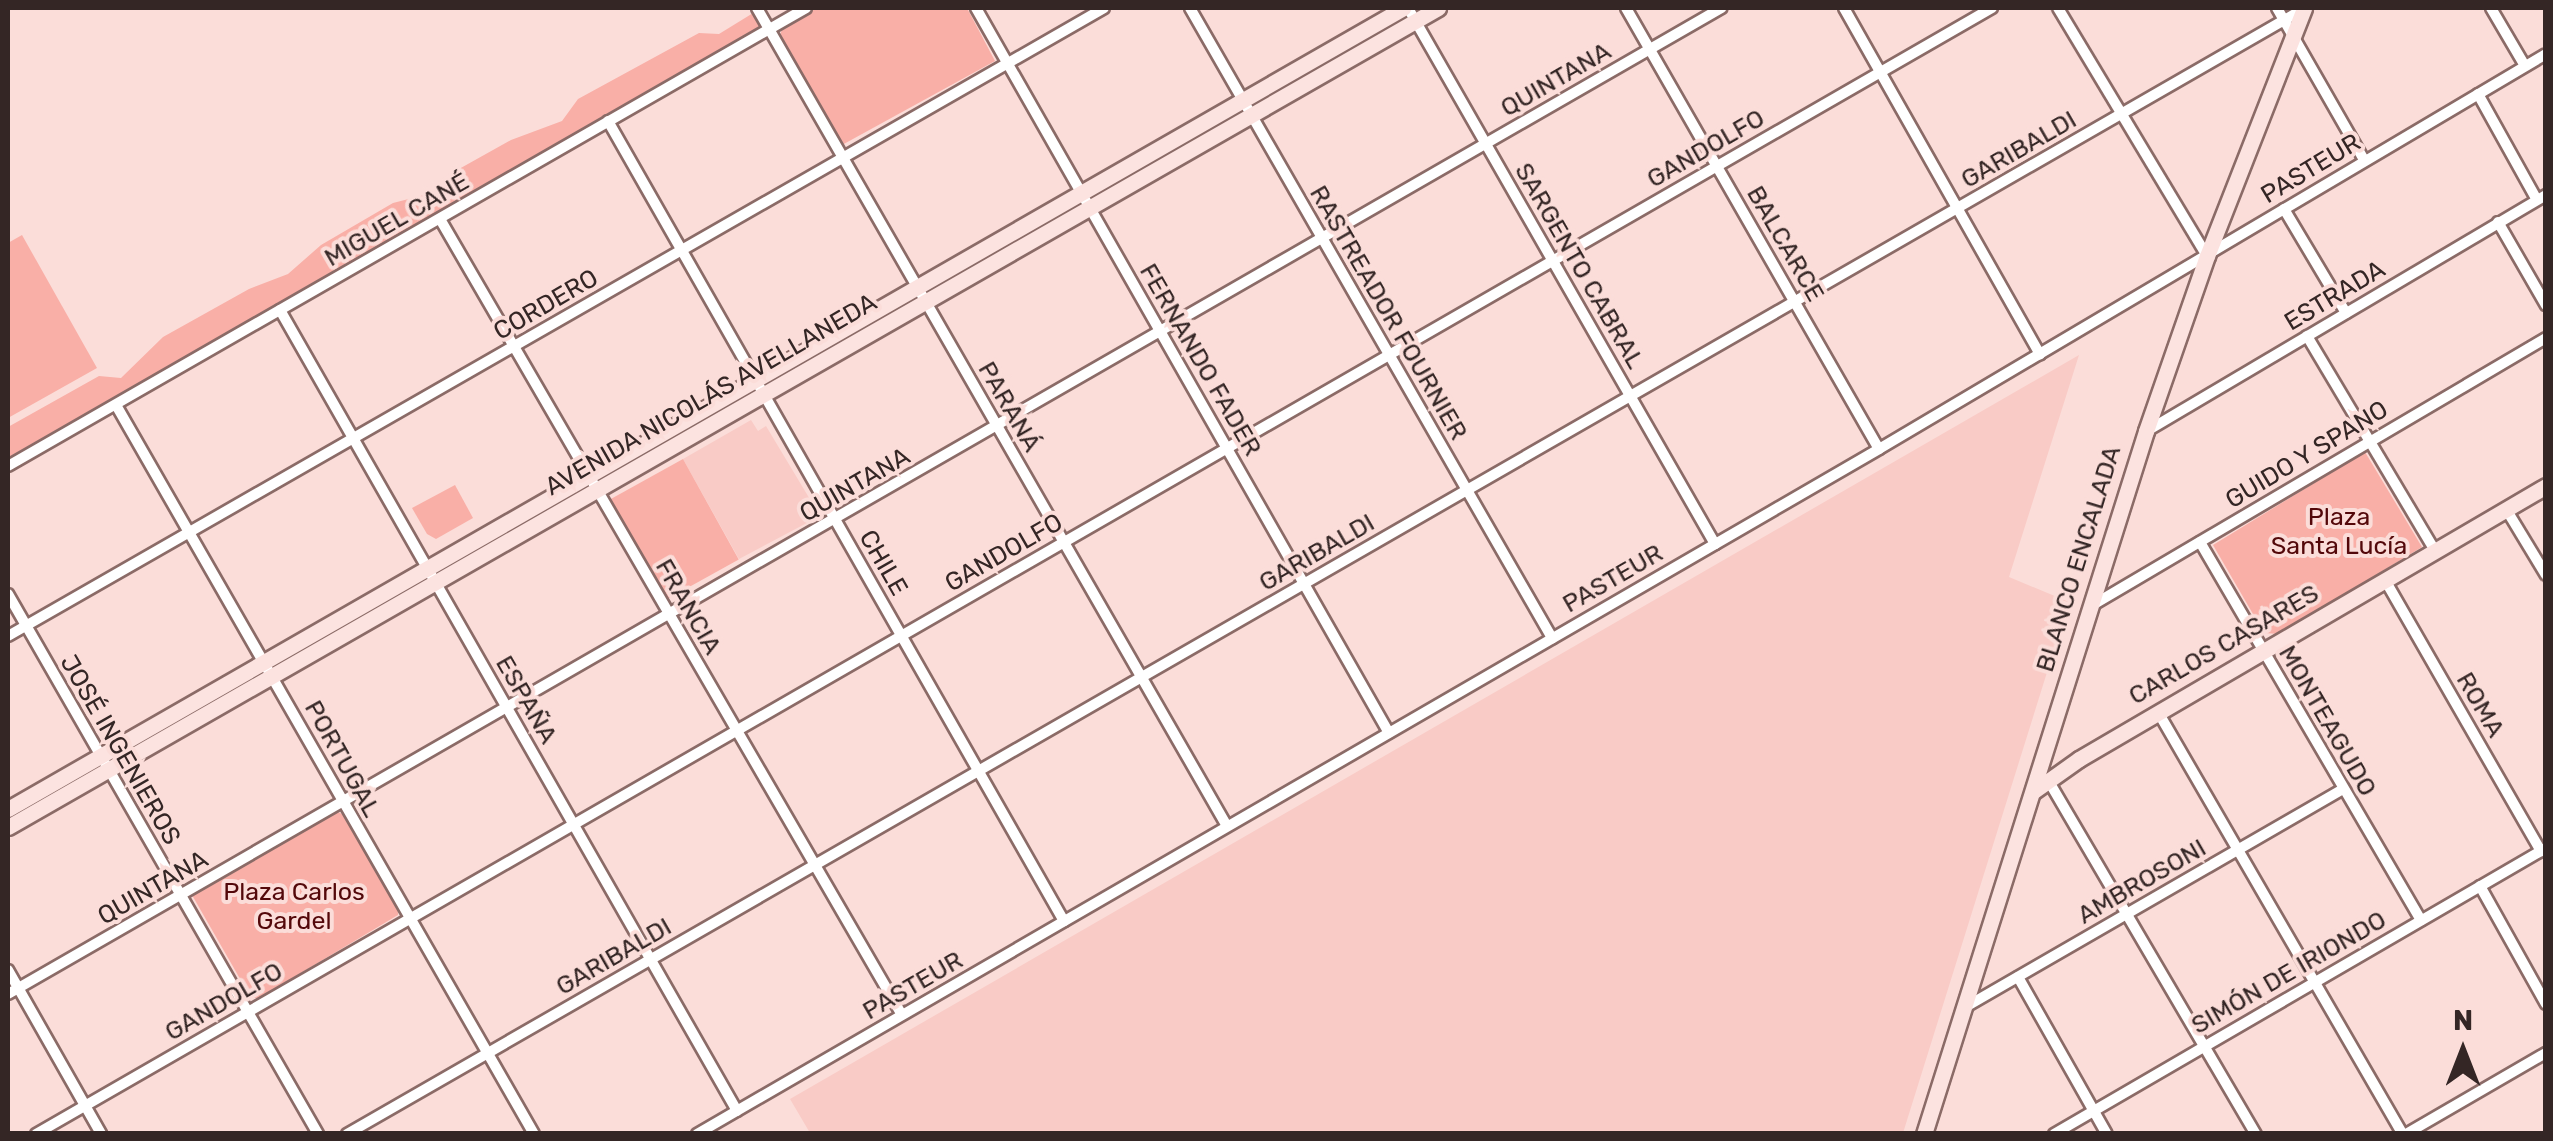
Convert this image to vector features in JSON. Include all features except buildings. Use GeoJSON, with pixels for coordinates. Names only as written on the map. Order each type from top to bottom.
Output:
{"type":"FeatureCollection","features":[{"type":"Feature","properties":{"kind":"main road","name":"AVENIDA NICOLÁS AVELLANEDA"},"geometry":{"type":"LineString","coordinates":[[8,809],[104,762],[921,294],[1081,192],[1242,100],[1409,12],[1438,8]]}},
{"type":"Feature","properties":{"kind":"main road","name":"BLANCO ENCALADA"},"geometry":{"type":"LineString","coordinates":[[1924,1134],[2146,431],[2207,256],[2304,8]]}},
{"type":"Feature","properties":{"kind":"main road","name":"AVENIDA NICOLÁS AVELLANEDA"},"geometry":{"type":"LineString","coordinates":[[921,294],[1090,208],[1252,115],[1409,12]]}},
{"type":"Feature","properties":{"kind":"main road","name":"CARLOS CASARES"},"geometry":{"type":"LineString","coordinates":[[2034,790],[2158,712],[2546,486]]}},
{"type":"Feature","properties":{"kind":"main road","name":"AVENIDA NICOLÁS AVELLANEDA"},"geometry":{"type":"LineString","coordinates":[[8,827],[104,762]]}},
{"type":"Feature","properties":{"kind":"street","name":"PARANÁ"},"geometry":{"type":"LineString","coordinates":[[757,8],[1227,826]]}},
{"type":"Feature","properties":{"kind":"street","name":"MIGUEL CANÉ"},"geometry":{"type":"LineString","coordinates":[[8,466],[806,8]]}},
{"type":"Feature","properties":{"kind":"street","name":"FERNANDO FADER"},"geometry":{"type":"LineString","coordinates":[[976,8],[1389,732]]}},
{"type":"Feature","properties":{"kind":"street","name":"CORDERO"},"geometry":{"type":"LineString","coordinates":[[8,636],[1104,8]]}},
{"type":"Feature","properties":{"kind":"street","name":"RASTREADOR FOURNIER"},"geometry":{"type":"LineString","coordinates":[[1190,8],[1552,638]]}},
{"type":"Feature","properties":{"kind":"street","name":"BALCARCE"},"geometry":{"type":"LineString","coordinates":[[1626,8],[1879,449]]}},
{"type":"Feature","properties":{"kind":"street","name":"QUINTANA"},"geometry":{"type":"LineString","coordinates":[[12,991],[1721,8]]}},
{"type":"Feature","properties":{"kind":"street"},"geometry":{"type":"LineString","coordinates":[[1844,8],[2040,354]]}},
{"type":"Feature","properties":{"kind":"street","name":"GANDOLFO"},"geometry":{"type":"LineString","coordinates":[[36,1134],[1992,8]]}},
{"type":"Feature","properties":{"kind":"street"},"geometry":{"type":"LineString","coordinates":[[2058,8],[2119,116],[2207,256]]}},
{"type":"Feature","properties":{"kind":"street"},"geometry":{"type":"LineString","coordinates":[[2276,8],[2364,160]]}},
{"type":"Feature","properties":{"kind":"street","name":"GARIBALDI"},"geometry":{"type":"LineString","coordinates":[[348,1134],[2304,8]]}},
{"type":"Feature","properties":{"kind":"street"},"geometry":{"type":"LineString","coordinates":[[2491,8],[2524,66]]}},
{"type":"Feature","properties":{"kind":"street","name":"SARGENTO CABRAL"},"geometry":{"type":"LineString","coordinates":[[1409,12],[1715,544]]}},
{"type":"Feature","properties":{"kind":"street","name":"PASTEUR"},"geometry":{"type":"LineString","coordinates":[[697,1134],[1879,449],[2546,54]]}},
{"type":"Feature","properties":{"kind":"street"},"geometry":{"type":"LineString","coordinates":[[2478,94],[2541,197]]}},
{"type":"Feature","properties":{"kind":"street","name":"CHILE"},"geometry":{"type":"LineString","coordinates":[[608,121],[1064,922]]}},
{"type":"Feature","properties":{"kind":"street","name":"ESTRADA"},"geometry":{"type":"LineString","coordinates":[[2146,431],[2541,197]]}},
{"type":"Feature","properties":{"kind":"street"},"geometry":{"type":"LineString","coordinates":[[2284,208],[2346,313]]}},
{"type":"Feature","properties":{"kind":"street","name":"FRANCIA"},"geometry":{"type":"LineString","coordinates":[[440,219],[902,1015]]}},
{"type":"Feature","properties":{"kind":"street"},"geometry":{"type":"LineString","coordinates":[[2498,222],[2546,305]]}},
{"type":"Feature","properties":{"kind":"street","name":"ESPAÑA"},"geometry":{"type":"LineString","coordinates":[[280,310],[737,1111]]}},
{"type":"Feature","properties":{"kind":"street"},"geometry":{"type":"LineString","coordinates":[[2307,336],[2434,551]]}},
{"type":"Feature","properties":{"kind":"street","name":"GUIDO Y SPANO"},"geometry":{"type":"LineString","coordinates":[[2090,607],[2546,338]]}},
{"type":"Feature","properties":{"kind":"street","name":"PORTUGAL"},"geometry":{"type":"LineString","coordinates":[[116,405],[534,1134]]}},
{"type":"Feature","properties":{"kind":"street"},"geometry":{"type":"LineString","coordinates":[[2506,509],[2546,575]]}},
{"type":"Feature","properties":{"kind":"street","name":"MONTEAGUDO"},"geometry":{"type":"LineString","coordinates":[[2200,542],[2421,920]]}},
{"type":"Feature","properties":{"kind":"street","name":"ROMA"},"geometry":{"type":"LineString","coordinates":[[2385,580],[2543,849]]}},
{"type":"Feature","properties":{"kind":"street","name":"JOSÉ INGENIEROS"},"geometry":{"type":"LineString","coordinates":[[8,594],[318,1134]]}},
{"type":"Feature","properties":{"kind":"street"},"geometry":{"type":"LineString","coordinates":[[2158,712],[2405,1134],[2546,1054]]}},
{"type":"Feature","properties":{"kind":"street"},"geometry":{"type":"LineString","coordinates":[[2048,780],[2256,1134]]}},
{"type":"Feature","properties":{"kind":"street","name":"AMBROSONI"},"geometry":{"type":"LineString","coordinates":[[1962,1009],[2343,789]]}},
{"type":"Feature","properties":{"kind":"street","name":"SIMÓN DE IRIONDO"},"geometry":{"type":"LineString","coordinates":[[2054,1134],[2543,849]]}},
{"type":"Feature","properties":{"kind":"street"},"geometry":{"type":"LineString","coordinates":[[2480,886],[2546,1004]]}},
{"type":"Feature","properties":{"kind":"street"},"geometry":{"type":"LineString","coordinates":[[8,970],[12,991],[101,1134]]}},
{"type":"Feature","properties":{"kind":"street"},"geometry":{"type":"LineString","coordinates":[[2018,977],[2107,1134]]}},
{"type":"Feature","properties":{"kind":"shaded area"},"geometry":{"type":"Polygon","coordinates":[[[2079,355],[2009,577],[2069,602],[1903,1133],[810,1133],[790,1099],[2079,355]]]}},
{"type":"Feature","properties":{"kind":"shaded area"},"geometry":{"type":"Polygon","coordinates":[[[751,420],[758,431],[766,426],[820,516],[739,559],[683,459],[751,420]]]}},
{"type":"Feature","properties":{"kind":"green space"},"geometry":{"type":"Polygon","coordinates":[[[814,8],[967,8],[995,61],[842,145],[780,36],[783,25],[814,8]]]}},
{"type":"Feature","properties":{"kind":"green space"},"geometry":{"type":"Polygon","coordinates":[[[758,10],[768,29],[8,466],[8,427],[99,376],[121,378],[163,337],[249,289],[288,274],[321,245],[393,203],[432,193],[459,169],[511,140],[562,121],[578,99],[699,33],[719,34],[758,10]]]}},
{"type":"Feature","properties":{"kind":"green space"},"geometry":{"type":"Polygon","coordinates":[[[22,235],[97,368],[8,418],[8,243],[22,235]]]}},
{"type":"Feature","properties":{"kind":"green space","name":"Plaza Santa Lucía"},"geometry":{"type":"Polygon","coordinates":[[[2365,452],[2422,547],[2279,634],[2264,633],[2213,545],[2365,452]]]}},
{"type":"Feature","properties":{"kind":"green space"},"geometry":{"type":"Polygon","coordinates":[[[683,459],[739,560],[666,600],[610,499],[683,459]]]}},
{"type":"Feature","properties":{"kind":"green space"},"geometry":{"type":"Polygon","coordinates":[[[455,485],[473,518],[436,539],[427,534],[412,508],[455,485]]]}},
{"type":"Feature","properties":{"kind":"green space","name":"Plaza Carlos Gardel"},"geometry":{"type":"Polygon","coordinates":[[[338,812],[346,816],[398,907],[398,915],[259,998],[251,998],[192,895],[338,812]]]}}]}
